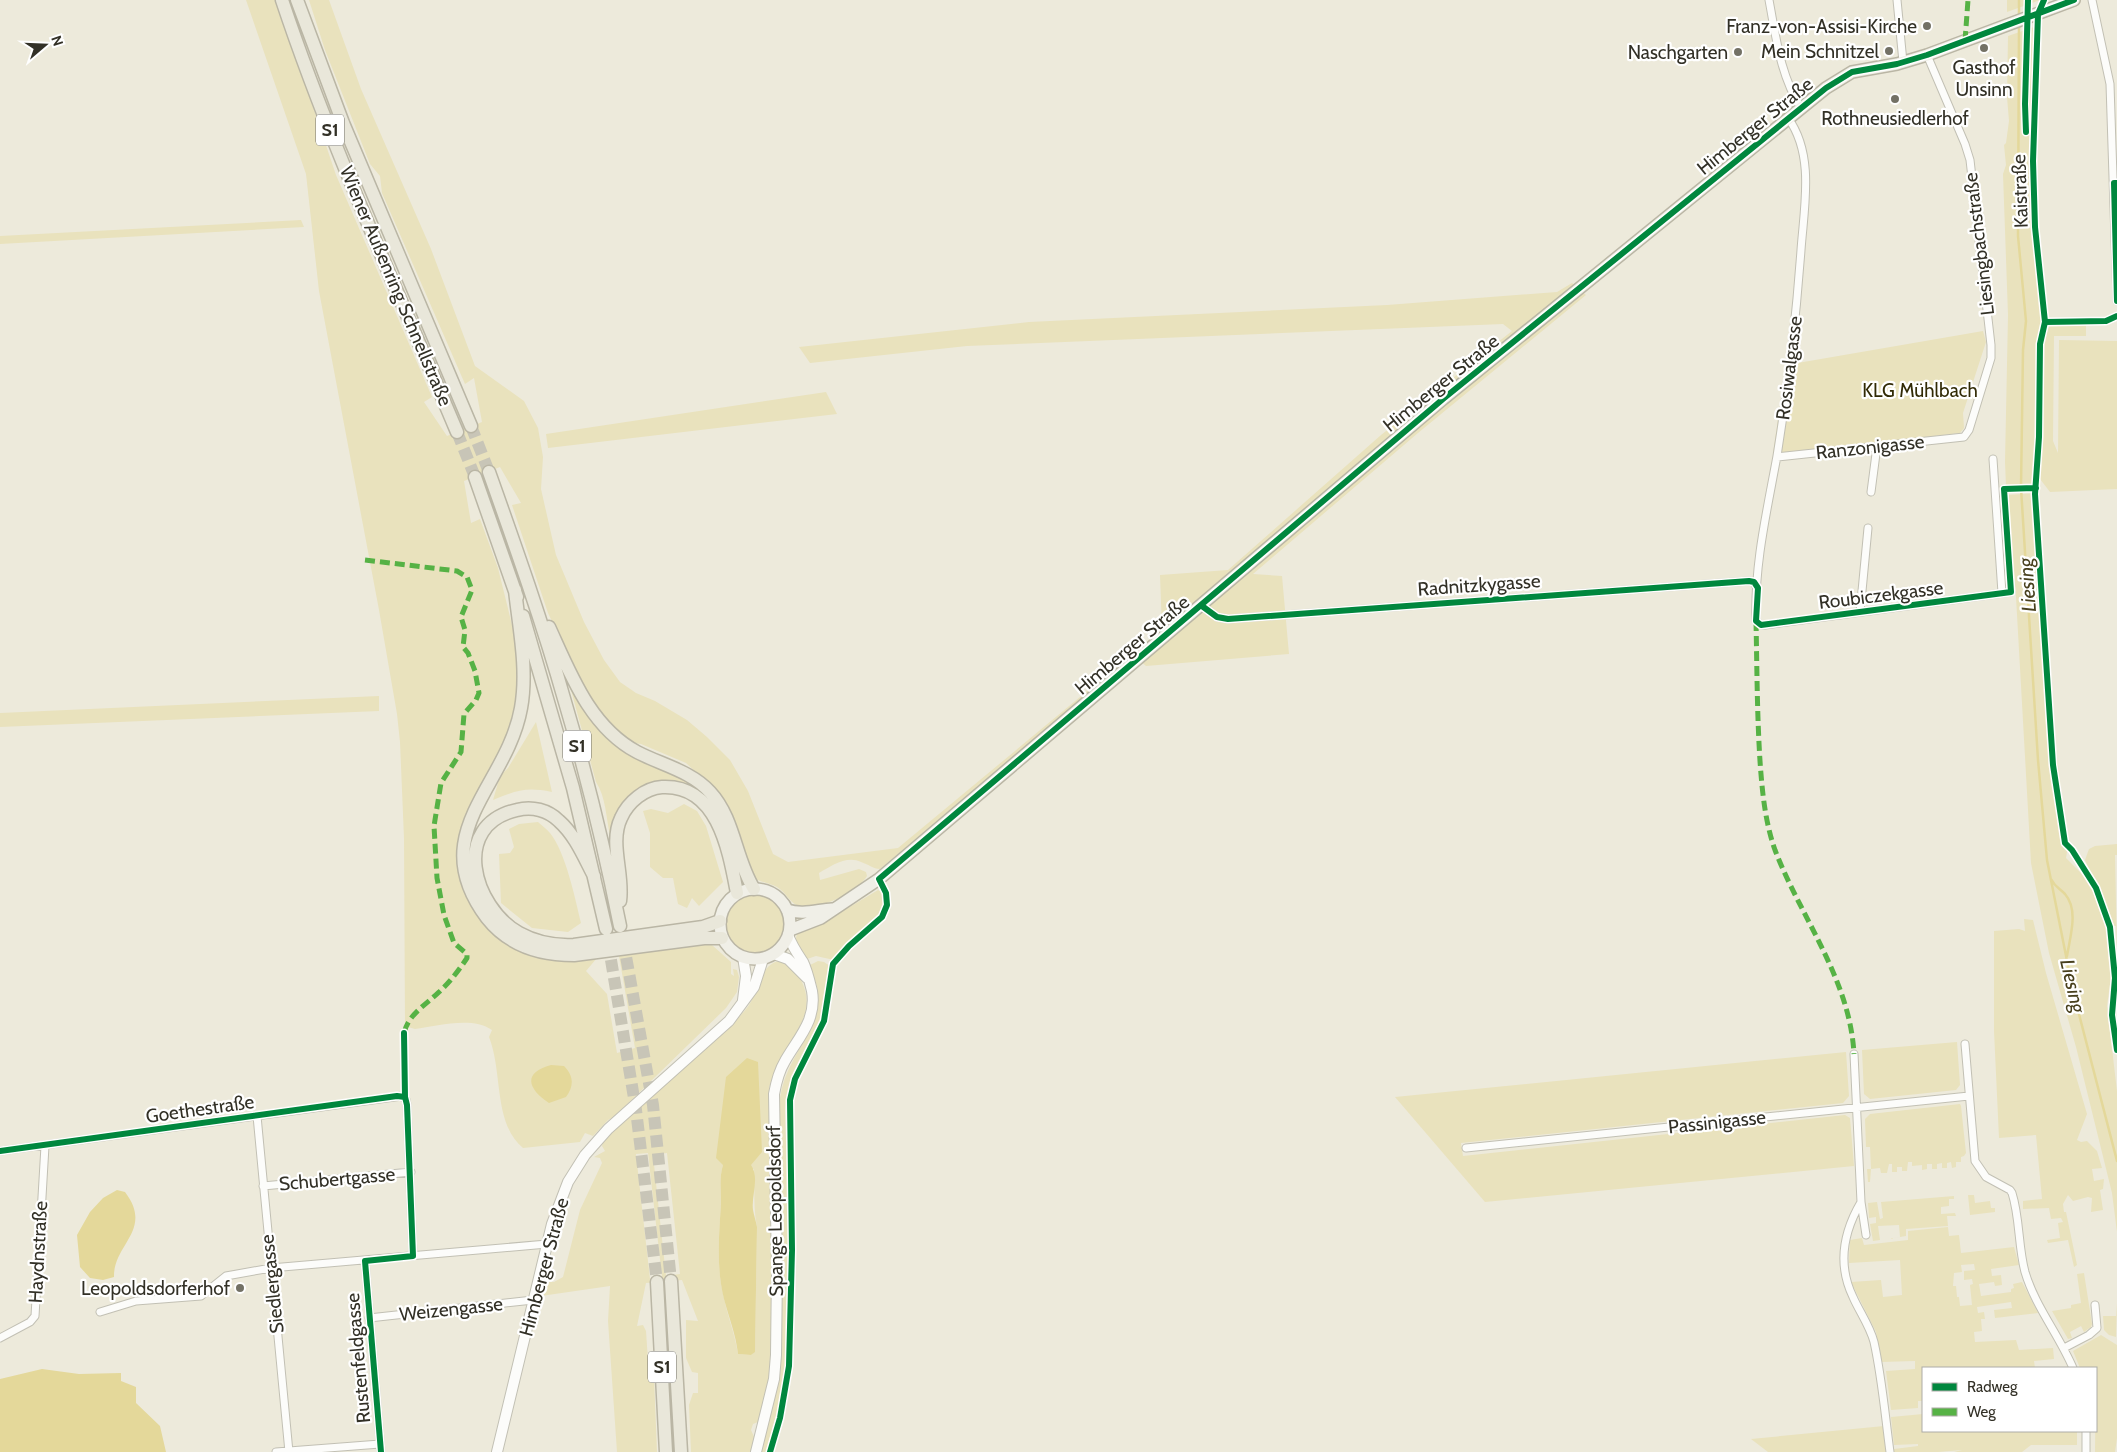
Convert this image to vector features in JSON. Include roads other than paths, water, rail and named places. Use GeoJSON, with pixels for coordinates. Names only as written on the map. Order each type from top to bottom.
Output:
{"type":"FeatureCollection","features":[{"type":"Feature","properties":{"kind":"highway","name":"Wiener Außenring Schnellstraße"},"geometry":{"type":"LineString","coordinates":[[282,0],[344,164],[457,432]]}},
{"type":"Feature","properties":{"kind":"highway","name":"Wiener Außenring Schnellstraße"},"geometry":{"type":"LineString","coordinates":[[297,0],[342,124],[472,426]]}},
{"type":"Feature","properties":{"kind":"highway","name":"S1"},"geometry":{"type":"LineString","coordinates":[[489,472],[527,581],[565,700],[591,798],[620,926]]}},
{"type":"Feature","properties":{"kind":"highway","name":"S1"},"geometry":{"type":"LineString","coordinates":[[475,477],[515,590],[574,788],[606,929]]}},
{"type":"Feature","properties":{"kind":"highway"},"geometry":{"type":"LineString","coordinates":[[527,581],[574,680],[602,725],[618,740],[638,752],[694,779],[710,792],[721,805],[746,875],[754,889]]}},
{"type":"Feature","properties":{"kind":"highway"},"geometry":{"type":"LineString","coordinates":[[515,590],[523,671],[521,708],[507,750],[475,806],[464,840],[463,860],[468,882],[477,904],[493,925],[513,941],[533,950],[553,955],[574,955],[704,938],[722,938]]}},
{"type":"Feature","properties":{"kind":"highway"},"geometry":{"type":"LineString","coordinates":[[618,913],[621,891],[617,845],[620,819],[630,804],[643,794],[656,788],[671,787],[688,791],[702,799],[712,810],[719,826],[737,894]]}},
{"type":"Feature","properties":{"kind":"highway"},"geometry":{"type":"LineString","coordinates":[[594,876],[571,834],[559,820],[540,810],[532,808],[519,809],[502,814],[487,826],[477,842],[474,860],[477,879],[486,900],[500,918],[518,932],[536,941],[554,946],[574,946],[703,927],[720,921]]}},
{"type":"Feature","properties":{"kind":"highway","name":"S1"},"geometry":{"type":"LineString","coordinates":[[671,1281],[681,1452]]}},
{"type":"Feature","properties":{"kind":"highway","name":"S1"},"geometry":{"type":"LineString","coordinates":[[657,1282],[666,1452]]}},
{"type":"Feature","properties":{"kind":"main road","name":"Himberger Straße"},"geometry":{"type":"LineString","coordinates":[[789,933],[821,918],[832,909],[849,901],[879,879],[1444,399],[1640,241],[1788,118],[1847,74],[1903,58],[1927,55],[2074,0]]}},
{"type":"Feature","properties":{"kind":"main road"},"geometry":{"type":"LineString","coordinates":[[754,889],[774,894],[781,900],[787,910],[789,933],[780,949],[768,956],[743,957],[733,952],[722,938],[720,921],[725,906],[737,894],[754,889]]}},
{"type":"Feature","properties":{"kind":"main road","name":"Himberger Straße"},"geometry":{"type":"LineString","coordinates":[[787,910],[808,912],[832,909]]}},
{"type":"Feature","properties":{"kind":"street"},"geometry":{"type":"LineString","coordinates":[[1769,0],[1783,68],[1793,96],[1801,108]]}},
{"type":"Feature","properties":{"kind":"street"},"geometry":{"type":"LineString","coordinates":[[1897,0],[1903,58]]}},
{"type":"Feature","properties":{"kind":"street"},"geometry":{"type":"LineString","coordinates":[[2092,0],[2110,84],[2115,183],[2116,300]]}},
{"type":"Feature","properties":{"kind":"street","name":"Liesingbachstraße"},"geometry":{"type":"LineString","coordinates":[[1927,55],[1970,160],[1991,345],[1991,358],[1979,400],[1969,430],[1964,437]]}},
{"type":"Feature","properties":{"kind":"street","name":"Rosiwalgasse"},"geometry":{"type":"LineString","coordinates":[[1756,621],[1762,534],[1787,391],[1797,306],[1805,177],[1802,143],[1796,129],[1788,118]]}},
{"type":"Feature","properties":{"kind":"street","name":"Ranzonigasse"},"geometry":{"type":"LineString","coordinates":[[1776,457],[1964,437]]}},
{"type":"Feature","properties":{"kind":"street"},"geometry":{"type":"LineString","coordinates":[[1871,492],[1877,446]]}},
{"type":"Feature","properties":{"kind":"street"},"geometry":{"type":"LineString","coordinates":[[1993,459],[2002,593]]}},
{"type":"Feature","properties":{"kind":"street"},"geometry":{"type":"LineString","coordinates":[[1860,612],[1868,528]]}},
{"type":"Feature","properties":{"kind":"street","name":"Radnitzkygasse"},"geometry":{"type":"LineString","coordinates":[[1202,606],[1217,617],[1228,618],[1749,581],[1754,582],[1758,588]]}},
{"type":"Feature","properties":{"kind":"street","name":"Roubiczekgasse"},"geometry":{"type":"LineString","coordinates":[[1756,621],[1761,625],[1765,625],[2011,592]]}},
{"type":"Feature","properties":{"kind":"street","name":"Spange Leopoldsdorf"},"geometry":{"type":"LineString","coordinates":[[756,1452],[774,1379],[776,1355],[778,1270],[774,1094],[776,1080],[784,1062],[807,1027],[811,1016],[812,997],[803,962],[793,948],[789,933]]}},
{"type":"Feature","properties":{"kind":"street"},"geometry":{"type":"LineString","coordinates":[[768,956],[788,959],[807,978]]}},
{"type":"Feature","properties":{"kind":"street","name":"Himberger Straße"},"geometry":{"type":"LineString","coordinates":[[497,1452],[552,1224],[564,1190],[593,1145],[641,1098],[729,1020],[754,987],[768,956]]}},
{"type":"Feature","properties":{"kind":"street"},"geometry":{"type":"LineString","coordinates":[[743,957],[746,976],[743,1001]]}},
{"type":"Feature","properties":{"kind":"street"},"geometry":{"type":"LineString","coordinates":[[1965,1044],[1968,1096],[1976,1164],[1986,1177],[2010,1190],[2012,1193],[2025,1272],[2035,1296],[2073,1367]]}},
{"type":"Feature","properties":{"kind":"street"},"geometry":{"type":"LineString","coordinates":[[1854,1054],[1861,1202],[1866,1235]]}},
{"type":"Feature","properties":{"kind":"street","name":"Goethestraße"},"geometry":{"type":"LineString","coordinates":[[0,1151],[397,1096],[405,1097],[407,1105],[411,1172]]}},
{"type":"Feature","properties":{"kind":"street","name":"Passinigasse"},"geometry":{"type":"LineString","coordinates":[[1466,1148],[1968,1096]]}},
{"type":"Feature","properties":{"kind":"street","name":"Siedlergasse"},"geometry":{"type":"LineString","coordinates":[[257,1116],[270,1268],[289,1451]]}},
{"type":"Feature","properties":{"kind":"street","name":"Haydnstraße"},"geometry":{"type":"LineString","coordinates":[[0,1338],[30,1322],[35,1316],[45,1146]]}},
{"type":"Feature","properties":{"kind":"street"},"geometry":{"type":"LineString","coordinates":[[411,1172],[413,1256]]}},
{"type":"Feature","properties":{"kind":"street","name":"Schubertgasse"},"geometry":{"type":"LineString","coordinates":[[263,1186],[411,1172]]}},
{"type":"Feature","properties":{"kind":"street"},"geometry":{"type":"LineString","coordinates":[[1861,1202],[1851,1219],[1847,1232],[1844,1252],[1845,1273],[1848,1286],[1873,1340],[1881,1381],[1890,1452]]}},
{"type":"Feature","properties":{"kind":"street"},"geometry":{"type":"LineString","coordinates":[[100,1312],[136,1301],[202,1296],[226,1276],[270,1268],[547,1244]]}},
{"type":"Feature","properties":{"kind":"street","name":"Rustenfeldgasse"},"geometry":{"type":"LineString","coordinates":[[365,1261],[381,1452]]}},
{"type":"Feature","properties":{"kind":"street","name":"Weizengasse"},"geometry":{"type":"LineString","coordinates":[[369,1318],[533,1300]]}},
{"type":"Feature","properties":{"kind":"street"},"geometry":{"type":"LineString","coordinates":[[2064,1348],[2089,1335],[2096,1328],[2096,1305]]}},
{"type":"Feature","properties":{"kind":"street"},"geometry":{"type":"LineString","coordinates":[[2086,1432],[2086,1452]]}},
{"type":"Feature","properties":{"kind":"street"},"geometry":{"type":"LineString","coordinates":[[276,1452],[380,1444]]}},
{"type":"Feature","properties":{"kind":"waterway","name":"Liesing"},"geometry":{"type":"LineString","coordinates":[[2019,0],[2019,16]]}},
{"type":"Feature","properties":{"kind":"waterway","name":"Liesing"},"geometry":{"type":"LineString","coordinates":[[2019,24],[2018,236],[2026,321],[2023,350],[2021,488],[2038,760],[2047,860],[2073,991],[2117,1161]]}},
{"type":"Feature","properties":{"kind":"waterway"},"geometry":{"type":"LineString","coordinates":[[2051,879],[2065,894],[2072,908],[2073,916],[2067,956]]}},
{"type":"Feature","properties":{"kind":"tunnel"},"geometry":{"type":"LineString","coordinates":[[471,426],[489,472]]}},
{"type":"Feature","properties":{"kind":"tunnel"},"geometry":{"type":"LineString","coordinates":[[457,432],[475,477]]}},
{"type":"Feature","properties":{"kind":"tunnel"},"geometry":{"type":"LineString","coordinates":[[623,940],[653,1105],[671,1281]]}},
{"type":"Feature","properties":{"kind":"tunnel"},"geometry":{"type":"LineString","coordinates":[[608,942],[636,1110],[657,1282]]}},
{"type":"Feature","properties":{"kind":"place","name":"Franz-von-Assisi-Kirche"},"geometry":{"type":"Point","coordinates":[1927,26]}},
{"type":"Feature","properties":{"kind":"place","name":"Gasthof Unsinn"},"geometry":{"type":"Point","coordinates":[1984,48]}},
{"type":"Feature","properties":{"kind":"place","name":"Mein Schnitzel"},"geometry":{"type":"Point","coordinates":[1889,51]}},
{"type":"Feature","properties":{"kind":"place","name":"Naschgarten"},"geometry":{"type":"Point","coordinates":[1738,52]}},
{"type":"Feature","properties":{"kind":"place","name":"Rothneusiedlerhof"},"geometry":{"type":"Point","coordinates":[1895,99]}},
{"type":"Feature","properties":{"kind":"place","name":"Leopoldsdorferhof"},"geometry":{"type":"Point","coordinates":[240,1288]}},
{"type":"Feature","properties":{"kind":"park label","name":"KLG Mühlbach"},"geometry":{"type":"Point","coordinates":[1920,390]}}]}
